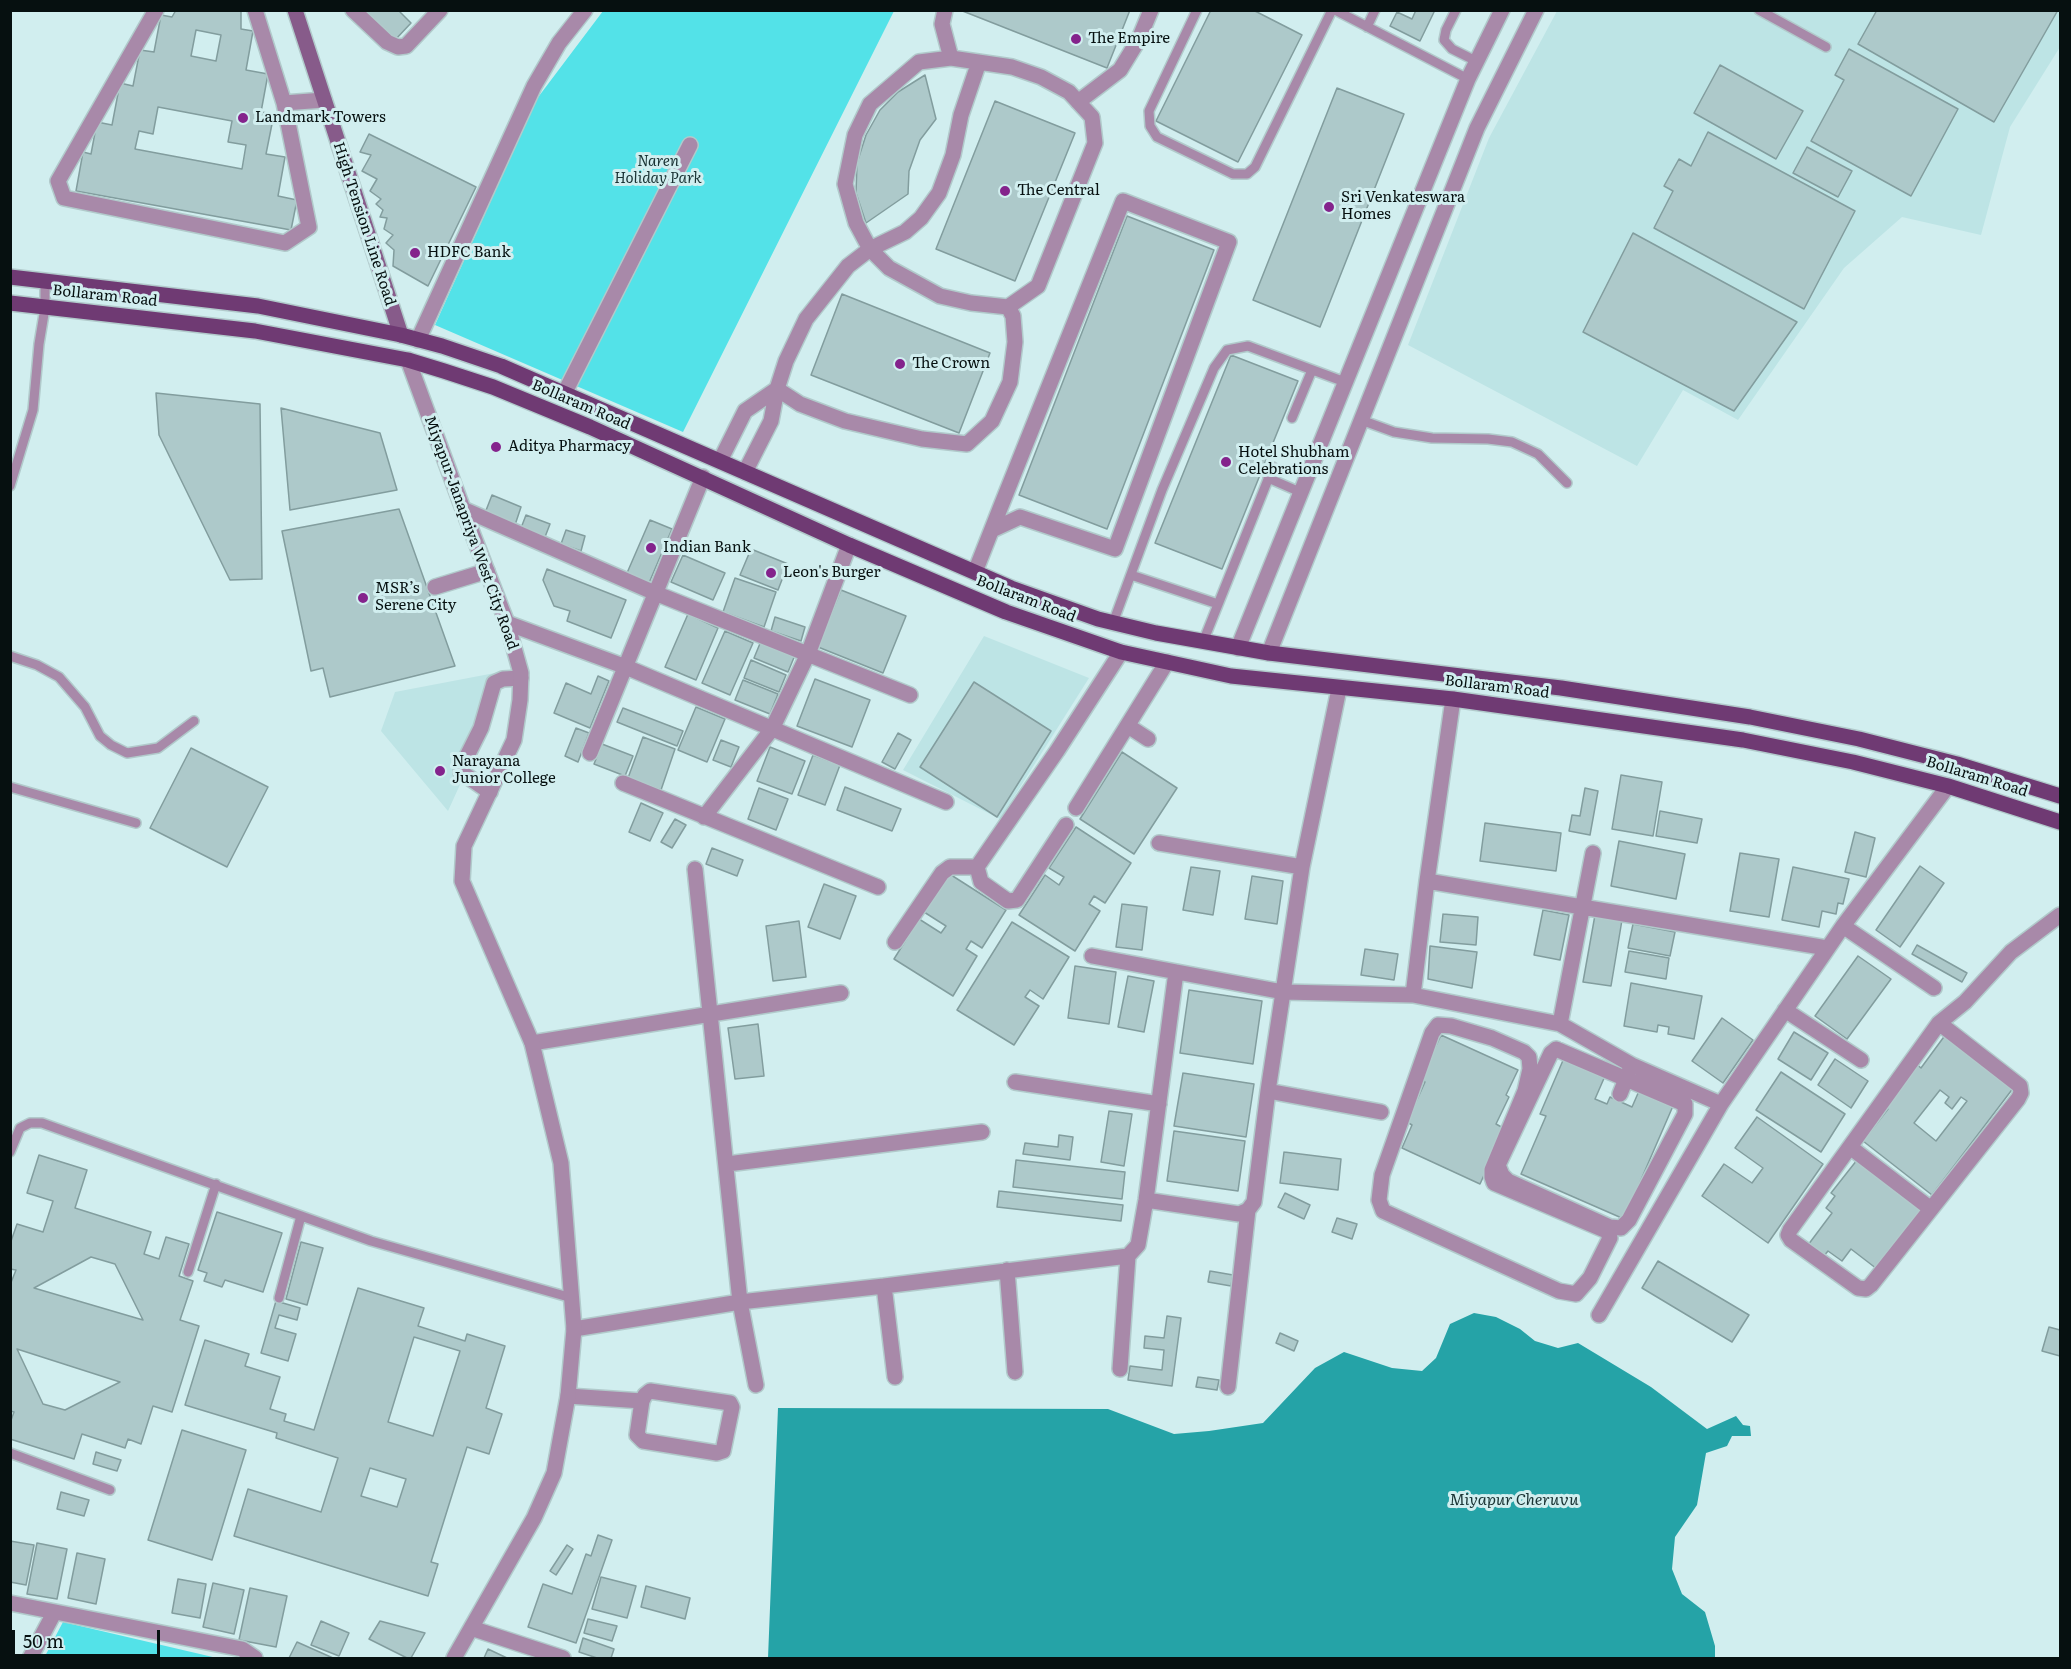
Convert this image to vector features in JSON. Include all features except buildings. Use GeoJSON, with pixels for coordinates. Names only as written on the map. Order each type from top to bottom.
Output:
{"type":"FeatureCollection","features":[{"type":"Feature","properties":{"kind":"main road","name":"High Tension Line Road"},"geometry":{"type":"LineString","coordinates":[[295,10],[401,334]]}},
{"type":"Feature","properties":{"kind":"main road","name":"Bollaram Road"},"geometry":{"type":"LineString","coordinates":[[10,277],[258,306],[401,334],[501,366],[1011,588],[1113,623],[1269,653],[1561,688],[1750,717],[1859,738],[1957,764],[2061,796]]}},
{"type":"Feature","properties":{"kind":"main road","name":"Bollaram Road"},"geometry":{"type":"LineString","coordinates":[[10,303],[255,331],[408,360],[493,387],[590,427],[849,545],[1006,612],[1121,652],[1231,676],[1453,699],[1743,740],[1853,762],[1948,786],[2061,822]]}},
{"type":"Feature","properties":{"kind":"street"},"geometry":{"type":"LineString","coordinates":[[156,10],[58,181],[64,198],[285,243],[309,227],[284,103],[255,10]]}},
{"type":"Feature","properties":{"kind":"street"},"geometry":{"type":"LineString","coordinates":[[353,10],[387,42],[398,47],[406,46],[440,10]]}},
{"type":"Feature","properties":{"kind":"street"},"geometry":{"type":"LineString","coordinates":[[418,340],[534,86],[559,43],[585,10]]}},
{"type":"Feature","properties":{"kind":"street"},"geometry":{"type":"LineString","coordinates":[[945,10],[942,24],[951,58]]}},
{"type":"Feature","properties":{"kind":"street"},"geometry":{"type":"LineString","coordinates":[[1078,102],[1120,70],[1151,10]]}},
{"type":"Feature","properties":{"kind":"street"},"geometry":{"type":"LineString","coordinates":[[1238,648],[1468,78],[1502,10]]}},
{"type":"Feature","properties":{"kind":"street"},"geometry":{"type":"LineString","coordinates":[[1269,653],[1477,128],[1536,10]]}},
{"type":"Feature","properties":{"kind":"street"},"geometry":{"type":"LineString","coordinates":[[951,58],[1012,67],[1041,77],[1069,92],[1092,117],[1095,143],[1038,286],[1008,307],[971,303],[940,296],[889,268],[870,249],[856,223],[845,184],[855,135],[870,104],[919,62],[951,58]]}},
{"type":"Feature","properties":{"kind":"street"},"geometry":{"type":"LineString","coordinates":[[745,472],[771,421],[777,389],[786,361],[806,319],[848,266],[870,249],[905,232],[921,218],[939,193],[953,155],[961,115],[979,62]]}},
{"type":"Feature","properties":{"kind":"street"},"geometry":{"type":"LineString","coordinates":[[284,103],[324,100]]}},
{"type":"Feature","properties":{"kind":"street"},"geometry":{"type":"LineString","coordinates":[[564,394],[690,145]]}},
{"type":"Feature","properties":{"kind":"street"},"geometry":{"type":"LineString","coordinates":[[975,572],[1123,201],[1229,242],[1115,549],[1020,517],[992,530]]}},
{"type":"Feature","properties":{"kind":"street"},"geometry":{"type":"LineString","coordinates":[[777,389],[800,404],[845,421],[922,439],[967,444],[992,422],[1010,382],[1015,342],[1013,316],[1008,307]]}},
{"type":"Feature","properties":{"kind":"street","name":"Miyapur-Janapriya West City Road"},"geometry":{"type":"LineString","coordinates":[[408,360],[507,623],[521,673],[520,700],[514,740],[464,846],[462,881],[532,1043],[561,1163],[574,1329],[568,1396],[554,1473],[534,1518],[454,1659]]}},
{"type":"Feature","properties":{"kind":"street"},"geometry":{"type":"LineString","coordinates":[[720,461],[745,411],[777,389]]}},
{"type":"Feature","properties":{"kind":"street"},"geometry":{"type":"LineString","coordinates":[[590,753],[703,477]]}},
{"type":"Feature","properties":{"kind":"street"},"geometry":{"type":"LineString","coordinates":[[463,509],[655,593],[910,695]]}},
{"type":"Feature","properties":{"kind":"street"},"geometry":{"type":"LineString","coordinates":[[704,817],[772,729],[808,654],[849,545]]}},
{"type":"Feature","properties":{"kind":"street"},"geometry":{"type":"LineString","coordinates":[[435,586],[487,571]]}},
{"type":"Feature","properties":{"kind":"street"},"geometry":{"type":"LineString","coordinates":[[507,623],[626,667],[946,801]]}},
{"type":"Feature","properties":{"kind":"street"},"geometry":{"type":"LineString","coordinates":[[1066,825],[1017,900],[1008,901],[981,882],[977,867],[1057,751],[1121,652]]}},
{"type":"Feature","properties":{"kind":"street"},"geometry":{"type":"LineString","coordinates":[[1076,808],[1167,662]]}},
{"type":"Feature","properties":{"kind":"street"},"geometry":{"type":"LineString","coordinates":[[490,792],[461,772],[462,766],[481,728],[494,683],[503,679],[521,678]]}},
{"type":"Feature","properties":{"kind":"street"},"geometry":{"type":"LineString","coordinates":[[1146,1200],[1239,1214],[1248,1210],[1254,1202],[1268,1091],[1302,867],[1339,688]]}},
{"type":"Feature","properties":{"kind":"street"},"geometry":{"type":"LineString","coordinates":[[1413,995],[1453,699]]}},
{"type":"Feature","properties":{"kind":"street"},"geometry":{"type":"LineString","coordinates":[[1128,726],[1148,739]]}},
{"type":"Feature","properties":{"kind":"street"},"geometry":{"type":"LineString","coordinates":[[623,783],[878,887]]}},
{"type":"Feature","properties":{"kind":"street"},"geometry":{"type":"LineString","coordinates":[[1599,1315],[1721,1104],[1827,948],[1948,786]]}},
{"type":"Feature","properties":{"kind":"street"},"geometry":{"type":"LineString","coordinates":[[1159,843],[1302,867]]}},
{"type":"Feature","properties":{"kind":"street"},"geometry":{"type":"LineString","coordinates":[[1560,1024],[1593,853]]}},
{"type":"Feature","properties":{"kind":"street"},"geometry":{"type":"LineString","coordinates":[[895,942],[942,873],[950,867],[977,867]]}},
{"type":"Feature","properties":{"kind":"street"},"geometry":{"type":"LineString","coordinates":[[695,869],[740,1302],[756,1385]]}},
{"type":"Feature","properties":{"kind":"street"},"geometry":{"type":"LineString","coordinates":[[1427,880],[1827,948]]}},
{"type":"Feature","properties":{"kind":"street"},"geometry":{"type":"LineString","coordinates":[[1939,1023],[2020,1086],[2021,1092],[2018,1099],[1866,1289],[1858,1288],[1791,1240],[1788,1235],[1790,1230],[1939,1023],[1965,1002],[2011,952],[2061,915]]}},
{"type":"Feature","properties":{"kind":"street"},"geometry":{"type":"LineString","coordinates":[[1843,926],[1934,988]]}},
{"type":"Feature","properties":{"kind":"street"},"geometry":{"type":"LineString","coordinates":[[1092,956],[1283,992],[1413,995],[1560,1024],[1629,1071],[1685,1104],[1685,1114],[1629,1220],[1621,1228],[1610,1227],[1508,1181],[1502,1175],[1498,1165],[1551,1053],[1556,1049],[1565,1051],[1629,1071],[1721,1104]]}},
{"type":"Feature","properties":{"kind":"street"},"geometry":{"type":"LineString","coordinates":[[1120,1369],[1128,1256],[1138,1245],[1146,1200],[1176,972]]}},
{"type":"Feature","properties":{"kind":"street"},"geometry":{"type":"LineString","coordinates":[[532,1043],[841,993]]}},
{"type":"Feature","properties":{"kind":"street"},"geometry":{"type":"LineString","coordinates":[[1438,1025],[1451,1026],[1492,1038],[1524,1052],[1529,1057],[1525,1091],[1492,1170],[1494,1183],[1607,1231],[1610,1238],[1590,1278],[1576,1294],[1559,1292],[1383,1211],[1379,1200],[1382,1175],[1432,1033],[1438,1025],[1442,1000]]}},
{"type":"Feature","properties":{"kind":"street"},"geometry":{"type":"LineString","coordinates":[[1785,1010],[1861,1060]]}},
{"type":"Feature","properties":{"kind":"street"},"geometry":{"type":"LineString","coordinates":[[1492,1038],[1500,1012]]}},
{"type":"Feature","properties":{"kind":"street"},"geometry":{"type":"LineString","coordinates":[[1620,1094],[1629,1071]]}},
{"type":"Feature","properties":{"kind":"street"},"geometry":{"type":"LineString","coordinates":[[1015,1082],[1159,1104]]}},
{"type":"Feature","properties":{"kind":"street"},"geometry":{"type":"LineString","coordinates":[[1268,1091],[1381,1113]]}},
{"type":"Feature","properties":{"kind":"street"},"geometry":{"type":"LineString","coordinates":[[727,1164],[982,1132]]}},
{"type":"Feature","properties":{"kind":"street"},"geometry":{"type":"LineString","coordinates":[[1850,1147],[1931,1209]]}},
{"type":"Feature","properties":{"kind":"street"},"geometry":{"type":"LineString","coordinates":[[1228,1387],[1248,1210]]}},
{"type":"Feature","properties":{"kind":"street"},"geometry":{"type":"LineString","coordinates":[[574,1329],[740,1302],[1128,1256]]}},
{"type":"Feature","properties":{"kind":"street"},"geometry":{"type":"LineString","coordinates":[[1007,1270],[1015,1372]]}},
{"type":"Feature","properties":{"kind":"street"},"geometry":{"type":"LineString","coordinates":[[884,1286],[895,1377]]}},
{"type":"Feature","properties":{"kind":"street"},"geometry":{"type":"LineString","coordinates":[[650,1391],[730,1403],[732,1407],[723,1451],[717,1454],[643,1441],[637,1435],[642,1401],[650,1391]]}},
{"type":"Feature","properties":{"kind":"street"},"geometry":{"type":"LineString","coordinates":[[568,1396],[642,1401]]}},
{"type":"Feature","properties":{"kind":"street"},"geometry":{"type":"LineString","coordinates":[[10,1603],[242,1649],[255,1659]]}},
{"type":"Feature","properties":{"kind":"street"},"geometry":{"type":"LineString","coordinates":[[30,1659],[54,1613]]}},
{"type":"Feature","properties":{"kind":"street"},"geometry":{"type":"LineString","coordinates":[[471,1628],[563,1659]]}},
{"type":"Feature","properties":{"kind":"lane"},"geometry":{"type":"LineString","coordinates":[[1197,10],[1149,111],[1150,126],[1157,137],[1233,174],[1247,174],[1255,167],[1333,10],[1468,78]]}},
{"type":"Feature","properties":{"kind":"lane"},"geometry":{"type":"LineString","coordinates":[[1367,27],[1375,10]]}},
{"type":"Feature","properties":{"kind":"lane"},"geometry":{"type":"LineString","coordinates":[[1456,10],[1446,30],[1444,40],[1452,49],[1476,61]]}},
{"type":"Feature","properties":{"kind":"lane"},"geometry":{"type":"LineString","coordinates":[[1759,10],[1826,47]]}},
{"type":"Feature","properties":{"kind":"lane"},"geometry":{"type":"LineString","coordinates":[[10,486],[33,410],[45,308],[45,282]]}},
{"type":"Feature","properties":{"kind":"lane"},"geometry":{"type":"LineString","coordinates":[[1113,623],[1166,480],[1214,368],[1227,350],[1248,346],[1345,382]]}},
{"type":"Feature","properties":{"kind":"lane"},"geometry":{"type":"LineString","coordinates":[[1292,418],[1312,370]]}},
{"type":"Feature","properties":{"kind":"lane"},"geometry":{"type":"LineString","coordinates":[[1361,420],[1394,432],[1432,438],[1512,442],[1538,454],[1567,483]]}},
{"type":"Feature","properties":{"kind":"lane"},"geometry":{"type":"LineString","coordinates":[[1203,642],[1273,467]]}},
{"type":"Feature","properties":{"kind":"lane"},"geometry":{"type":"LineString","coordinates":[[1268,478],[1300,492]]}},
{"type":"Feature","properties":{"kind":"lane"},"geometry":{"type":"LineString","coordinates":[[1131,575],[1218,603]]}},
{"type":"Feature","properties":{"kind":"lane"},"geometry":{"type":"LineString","coordinates":[[10,656],[37,665],[59,677],[85,707],[100,736],[111,746],[128,753],[158,748],[194,721]]}},
{"type":"Feature","properties":{"kind":"lane"},"geometry":{"type":"LineString","coordinates":[[10,787],[136,823]]}},
{"type":"Feature","properties":{"kind":"lane"},"geometry":{"type":"LineString","coordinates":[[10,1152],[20,1128],[30,1123],[42,1123],[371,1241],[572,1298]]}},
{"type":"Feature","properties":{"kind":"lane"},"geometry":{"type":"LineString","coordinates":[[188,1272],[216,1184]]}},
{"type":"Feature","properties":{"kind":"lane"},"geometry":{"type":"LineString","coordinates":[[279,1298],[301,1216]]}},
{"type":"Feature","properties":{"kind":"lane"},"geometry":{"type":"LineString","coordinates":[[10,1453],[110,1490]]}},
{"type":"Feature","properties":{"kind":"shaded area"},"geometry":{"type":"Polygon","coordinates":[[[1557,11],[2060,11],[2060,47],[2010,127],[1981,235],[1902,217],[1844,268],[1738,420],[1683,390],[1637,466],[1408,345],[1489,138],[1557,11]]]}},
{"type":"Feature","properties":{"kind":"shaded area"},"geometry":{"type":"Polygon","coordinates":[[[984,636],[1089,678],[1000,819],[903,770],[984,636]]]}},
{"type":"Feature","properties":{"kind":"shaded area","name":"Narayana Junior College"},"geometry":{"type":"Polygon","coordinates":[[[500,672],[498,701],[448,811],[381,731],[395,692],[500,672]]]}},
{"type":"Feature","properties":{"kind":"green space","name":"Naren Holiday Park"},"geometry":{"type":"Polygon","coordinates":[[[603,11],[894,11],[683,432],[435,325],[536,100],[603,11]]]}},
{"type":"Feature","properties":{"kind":"green space"},"geometry":{"type":"Polygon","coordinates":[[[63,1622],[217,1658],[44,1658],[63,1622]]]}},
{"type":"Feature","properties":{"kind":"water","name":"Miyapur Cheruvu"},"geometry":{"type":"Polygon","coordinates":[[[1474,1313],[1496,1317],[1520,1329],[1535,1341],[1558,1348],[1578,1343],[1651,1387],[1707,1429],[1736,1416],[1743,1425],[1750,1426],[1751,1436],[1732,1436],[1727,1446],[1706,1453],[1697,1505],[1675,1537],[1672,1569],[1682,1594],[1705,1612],[1715,1646],[1715,1658],[768,1658],[778,1408],[1108,1409],[1174,1434],[1209,1431],[1263,1423],[1315,1368],[1344,1352],[1392,1368],[1422,1371],[1436,1358],[1450,1324],[1474,1313]]]}},
{"type":"Feature","properties":{"kind":"place","name":"The Empire"},"geometry":{"type":"Point","coordinates":[1076,39]}},
{"type":"Feature","properties":{"kind":"place","name":"Landmark Towers"},"geometry":{"type":"Point","coordinates":[243,118]}},
{"type":"Feature","properties":{"kind":"place","name":"The Central"},"geometry":{"type":"Point","coordinates":[1005,191]}},
{"type":"Feature","properties":{"kind":"place","name":"Sri Venkateswara Homes"},"geometry":{"type":"Point","coordinates":[1329,207]}},
{"type":"Feature","properties":{"kind":"place","name":"HDFC Bank"},"geometry":{"type":"Point","coordinates":[415,253]}},
{"type":"Feature","properties":{"kind":"place","name":"The Crown"},"geometry":{"type":"Point","coordinates":[900,364]}},
{"type":"Feature","properties":{"kind":"place","name":"Aditya Pharmacy"},"geometry":{"type":"Point","coordinates":[496,447]}},
{"type":"Feature","properties":{"kind":"place","name":"Hotel Shubham Celebrations"},"geometry":{"type":"Point","coordinates":[1226,462]}},
{"type":"Feature","properties":{"kind":"place","name":"Indian Bank"},"geometry":{"type":"Point","coordinates":[651,548]}},
{"type":"Feature","properties":{"kind":"place","name":"Leon's Burger"},"geometry":{"type":"Point","coordinates":[771,573]}},
{"type":"Feature","properties":{"kind":"place","name":"MSR’s Serene City"},"geometry":{"type":"Point","coordinates":[363,598]}},
{"type":"Feature","properties":{"kind":"place","name":"Narayana Junior College"},"geometry":{"type":"Point","coordinates":[440,771]}}]}
